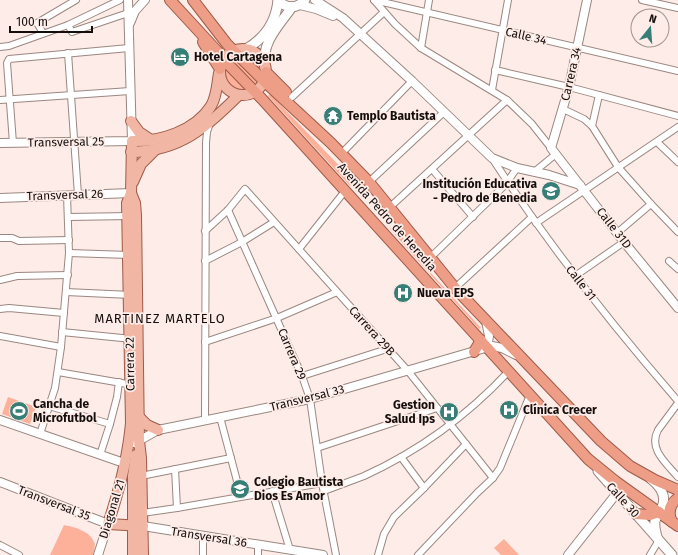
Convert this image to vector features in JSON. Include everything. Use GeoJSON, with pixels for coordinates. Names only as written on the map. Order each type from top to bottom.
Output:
{"type":"FeatureCollection","features":[{"type":"Feature","properties":{"kind":"highway","name":"Avenida Pedro de Heredia"},"geometry":{"type":"LineString","coordinates":[[170,0],[192,24],[221,67],[247,94],[272,110],[588,459],[614,481],[675,524]]}},
{"type":"Feature","properties":{"kind":"highway","name":"Avenida Pedro de Heredia"},"geometry":{"type":"LineString","coordinates":[[193,0],[230,41],[265,74],[369,182],[455,288],[600,441],[622,460],[677,491]]}},
{"type":"Feature","properties":{"kind":"highway"},"geometry":{"type":"LineString","coordinates":[[265,74],[310,114],[331,143]]}},
{"type":"Feature","properties":{"kind":"highway"},"geometry":{"type":"LineString","coordinates":[[474,352],[484,344]]}},
{"type":"Feature","properties":{"kind":"highway"},"geometry":{"type":"LineString","coordinates":[[675,524],[670,516],[670,508],[677,491]]}},
{"type":"Feature","properties":{"kind":"highway"},"geometry":{"type":"LineString","coordinates":[[636,514],[650,515],[659,512]]}},
{"type":"Feature","properties":{"kind":"main road"},"geometry":{"type":"LineString","coordinates":[[278,0],[282,4],[299,4]]}},
{"type":"Feature","properties":{"kind":"main road"},"geometry":{"type":"LineString","coordinates":[[195,128],[211,106],[221,67],[226,56],[260,39],[269,29],[275,17],[278,0]]}},
{"type":"Feature","properties":{"kind":"main road"},"geometry":{"type":"LineString","coordinates":[[132,141],[154,145],[173,144],[195,128],[211,122],[247,94],[265,74],[264,53],[267,43],[299,4]]}},
{"type":"Feature","properties":{"kind":"main road"},"geometry":{"type":"LineString","coordinates":[[221,67],[222,83],[234,93],[247,94]]}},
{"type":"Feature","properties":{"kind":"main road"},"geometry":{"type":"LineString","coordinates":[[131,121],[139,132],[154,145]]}},
{"type":"Feature","properties":{"kind":"main road","name":"Carrera 22"},"geometry":{"type":"LineString","coordinates":[[124,463],[128,446],[134,385],[132,216],[135,203],[131,193],[132,141]]}},
{"type":"Feature","properties":{"kind":"main road"},"geometry":{"type":"LineString","coordinates":[[131,152],[154,145]]}},
{"type":"Feature","properties":{"kind":"main road"},"geometry":{"type":"LineString","coordinates":[[131,193],[133,183],[141,164],[154,145]]}},
{"type":"Feature","properties":{"kind":"main road","name":"Carrera 22"},"geometry":{"type":"LineString","coordinates":[[134,385],[139,417],[138,441],[141,458],[138,479],[138,526],[143,555]]}},
{"type":"Feature","properties":{"kind":"main road"},"geometry":{"type":"LineString","coordinates":[[139,417],[147,425],[158,430]]}},
{"type":"Feature","properties":{"kind":"main road","name":"Calle 30"},"geometry":{"type":"LineString","coordinates":[[588,459],[672,555]]}},
{"type":"Feature","properties":{"kind":"main road"},"geometry":{"type":"LineString","coordinates":[[124,463],[138,479]]}},
{"type":"Feature","properties":{"kind":"main road","name":"Diagonal 21"},"geometry":{"type":"LineString","coordinates":[[108,524],[117,495],[124,463]]}},
{"type":"Feature","properties":{"kind":"main road","name":"Calle 30"},"geometry":{"type":"LineString","coordinates":[[643,473],[655,482],[663,495],[664,503],[654,526],[658,540]]}},
{"type":"Feature","properties":{"kind":"main road","name":"Carrera 22"},"geometry":{"type":"LineString","coordinates":[[133,555],[142,513],[138,479]]}},
{"type":"Feature","properties":{"kind":"main road"},"geometry":{"type":"LineString","coordinates":[[108,524],[138,526]]}},
{"type":"Feature","properties":{"kind":"street"},"geometry":{"type":"LineString","coordinates":[[42,33],[37,23],[76,0]]}},
{"type":"Feature","properties":{"kind":"street"},"geometry":{"type":"LineString","coordinates":[[0,47],[9,46],[68,25],[120,0]]}},
{"type":"Feature","properties":{"kind":"street","name":"Carrera 22"},"geometry":{"type":"LineString","coordinates":[[128,0],[132,12],[129,28],[132,141]]}},
{"type":"Feature","properties":{"kind":"street","name":"Carrera 22"},"geometry":{"type":"LineString","coordinates":[[132,12],[145,0]]}},
{"type":"Feature","properties":{"kind":"street","name":"Calle 31"},"geometry":{"type":"LineString","coordinates":[[315,0],[343,18],[412,81],[492,158],[536,223],[575,276],[678,402]]}},
{"type":"Feature","properties":{"kind":"street"},"geometry":{"type":"LineString","coordinates":[[374,0],[395,24],[421,48],[507,100],[532,124],[553,151],[534,172]]}},
{"type":"Feature","properties":{"kind":"street","name":"Calle 34"},"geometry":{"type":"LineString","coordinates":[[374,0],[678,71]]}},
{"type":"Feature","properties":{"kind":"street"},"geometry":{"type":"LineString","coordinates":[[421,48],[429,0]]}},
{"type":"Feature","properties":{"kind":"street"},"geometry":{"type":"LineString","coordinates":[[492,90],[508,0]]}},
{"type":"Feature","properties":{"kind":"street","name":"Carrera 34"},"geometry":{"type":"LineString","coordinates":[[553,151],[569,87],[587,0]]}},
{"type":"Feature","properties":{"kind":"street"},"geometry":{"type":"LineString","coordinates":[[642,0],[678,8]]}},
{"type":"Feature","properties":{"kind":"street","name":"Calle 31"},"geometry":{"type":"LineString","coordinates":[[299,4],[332,15],[360,34]]}},
{"type":"Feature","properties":{"kind":"street"},"geometry":{"type":"LineString","coordinates":[[68,25],[72,32],[132,12]]}},
{"type":"Feature","properties":{"kind":"street"},"geometry":{"type":"LineString","coordinates":[[292,97],[384,12]]}},
{"type":"Feature","properties":{"kind":"street"},"geometry":{"type":"LineString","coordinates":[[13,143],[9,59],[129,48]]}},
{"type":"Feature","properties":{"kind":"street"},"geometry":{"type":"LineString","coordinates":[[68,53],[78,195]]}},
{"type":"Feature","properties":{"kind":"street"},"geometry":{"type":"LineString","coordinates":[[495,70],[569,87],[678,116]]}},
{"type":"Feature","properties":{"kind":"street"},"geometry":{"type":"LineString","coordinates":[[341,154],[412,81]]}},
{"type":"Feature","properties":{"kind":"street"},"geometry":{"type":"LineString","coordinates":[[0,100],[130,91]]}},
{"type":"Feature","properties":{"kind":"street"},"geometry":{"type":"LineString","coordinates":[[592,126],[599,95]]}},
{"type":"Feature","properties":{"kind":"street"},"geometry":{"type":"LineString","coordinates":[[390,207],[507,100]]}},
{"type":"Feature","properties":{"kind":"street"},"geometry":{"type":"LineString","coordinates":[[563,109],[584,118],[592,126],[618,167],[678,232]]}},
{"type":"Feature","properties":{"kind":"street"},"geometry":{"type":"LineString","coordinates":[[369,182],[444,112]]}},
{"type":"Feature","properties":{"kind":"street"},"geometry":{"type":"LineString","coordinates":[[205,421],[206,143],[207,132],[211,122]]}},
{"type":"Feature","properties":{"kind":"street"},"geometry":{"type":"LineString","coordinates":[[536,223],[582,188],[618,167],[678,127]]}},
{"type":"Feature","properties":{"kind":"street"},"geometry":{"type":"LineString","coordinates":[[195,128],[206,143]]}},
{"type":"Feature","properties":{"kind":"street","name":"Transversal 25"},"geometry":{"type":"LineString","coordinates":[[0,143],[132,141]]}},
{"type":"Feature","properties":{"kind":"street"},"geometry":{"type":"LineString","coordinates":[[657,142],[678,162]]}},
{"type":"Feature","properties":{"kind":"street","name":"Calle 31D"},"geometry":{"type":"LineString","coordinates":[[553,151],[678,308]]}},
{"type":"Feature","properties":{"kind":"street","name":"Calle 31"},"geometry":{"type":"LineString","coordinates":[[492,158],[516,168],[550,175],[582,188]]}},
{"type":"Feature","properties":{"kind":"street"},"geometry":{"type":"LineString","coordinates":[[430,258],[508,181],[516,168]]}},
{"type":"Feature","properties":{"kind":"street"},"geometry":{"type":"LineString","coordinates":[[432,169],[473,217]]}},
{"type":"Feature","properties":{"kind":"street","name":"Carrera 29B"},"geometry":{"type":"LineString","coordinates":[[228,210],[245,189],[408,371],[493,478]]}},
{"type":"Feature","properties":{"kind":"street"},"geometry":{"type":"LineString","coordinates":[[299,249],[345,191]]}},
{"type":"Feature","properties":{"kind":"street","name":"Transversal 26"},"geometry":{"type":"LineString","coordinates":[[0,198],[131,193]]}},
{"type":"Feature","properties":{"kind":"street"},"geometry":{"type":"LineString","coordinates":[[40,434],[55,388],[61,347],[69,254],[67,195]]}},
{"type":"Feature","properties":{"kind":"street"},"geometry":{"type":"LineString","coordinates":[[617,232],[651,204]]}},
{"type":"Feature","properties":{"kind":"street"},"geometry":{"type":"LineString","coordinates":[[205,231],[228,210]]}},
{"type":"Feature","properties":{"kind":"street","name":"Carrera 29"},"geometry":{"type":"LineString","coordinates":[[228,210],[277,318],[302,376],[310,399],[322,482],[336,555]]}},
{"type":"Feature","properties":{"kind":"street"},"geometry":{"type":"LineString","coordinates":[[68,217],[132,216]]}},
{"type":"Feature","properties":{"kind":"street"},"geometry":{"type":"LineString","coordinates":[[455,288],[532,217]]}},
{"type":"Feature","properties":{"kind":"street"},"geometry":{"type":"LineString","coordinates":[[205,261],[242,242],[274,222]]}},
{"type":"Feature","properties":{"kind":"street"},"geometry":{"type":"LineString","coordinates":[[0,238],[12,238],[19,241],[69,240]]}},
{"type":"Feature","properties":{"kind":"street"},"geometry":{"type":"LineString","coordinates":[[575,276],[624,242]]}},
{"type":"Feature","properties":{"kind":"street"},"geometry":{"type":"LineString","coordinates":[[69,254],[133,255]]}},
{"type":"Feature","properties":{"kind":"street"},"geometry":{"type":"LineString","coordinates":[[669,261],[678,269]]}},
{"type":"Feature","properties":{"kind":"street"},"geometry":{"type":"LineString","coordinates":[[0,280],[17,276],[68,275]]}},
{"type":"Feature","properties":{"kind":"street"},"geometry":{"type":"LineString","coordinates":[[66,292],[133,295]]}},
{"type":"Feature","properties":{"kind":"street"},"geometry":{"type":"LineString","coordinates":[[205,342],[277,318],[337,292]]}},
{"type":"Feature","properties":{"kind":"street"},"geometry":{"type":"LineString","coordinates":[[0,309],[9,308],[64,313]]}},
{"type":"Feature","properties":{"kind":"street"},"geometry":{"type":"LineString","coordinates":[[486,320],[489,336],[484,344],[510,351],[526,362]]}},
{"type":"Feature","properties":{"kind":"street"},"geometry":{"type":"LineString","coordinates":[[62,332],[134,339]]}},
{"type":"Feature","properties":{"kind":"street"},"geometry":{"type":"LineString","coordinates":[[0,336],[61,347]]}},
{"type":"Feature","properties":{"kind":"street"},"geometry":{"type":"LineString","coordinates":[[302,376],[387,349]]}},
{"type":"Feature","properties":{"kind":"street","name":"Transversal 33"},"geometry":{"type":"LineString","coordinates":[[128,446],[158,430],[310,399],[474,352]]}},
{"type":"Feature","properties":{"kind":"street"},"geometry":{"type":"LineString","coordinates":[[58,372],[134,385]]}},
{"type":"Feature","properties":{"kind":"street"},"geometry":{"type":"LineString","coordinates":[[324,491],[364,476],[401,457],[451,425],[509,372]]}},
{"type":"Feature","properties":{"kind":"street"},"geometry":{"type":"LineString","coordinates":[[100,455],[110,424],[119,382]]}},
{"type":"Feature","properties":{"kind":"street"},"geometry":{"type":"LineString","coordinates":[[418,555],[493,478],[500,468],[530,395]]}},
{"type":"Feature","properties":{"kind":"street"},"geometry":{"type":"LineString","coordinates":[[678,402],[658,430],[654,444],[659,455],[678,477]]}},
{"type":"Feature","properties":{"kind":"street"},"geometry":{"type":"LineString","coordinates":[[49,406],[110,424]]}},
{"type":"Feature","properties":{"kind":"street"},"geometry":{"type":"LineString","coordinates":[[317,448],[437,408]]}},
{"type":"Feature","properties":{"kind":"street"},"geometry":{"type":"LineString","coordinates":[[220,417],[241,496]]}},
{"type":"Feature","properties":{"kind":"street"},"geometry":{"type":"LineString","coordinates":[[0,420],[124,463]]}},
{"type":"Feature","properties":{"kind":"street"},"geometry":{"type":"LineString","coordinates":[[378,555],[384,534],[394,517],[466,444]]}},
{"type":"Feature","properties":{"kind":"street"},"geometry":{"type":"LineString","coordinates":[[401,457],[424,488]]}},
{"type":"Feature","properties":{"kind":"street"},"geometry":{"type":"LineString","coordinates":[[138,479],[175,469],[231,458]]}},
{"type":"Feature","properties":{"kind":"street"},"geometry":{"type":"LineString","coordinates":[[175,469],[177,508]]}},
{"type":"Feature","properties":{"kind":"street","name":"Transversal 35"},"geometry":{"type":"LineString","coordinates":[[0,482],[108,524]]}},
{"type":"Feature","properties":{"kind":"street"},"geometry":{"type":"LineString","coordinates":[[142,513],[322,482]]}},
{"type":"Feature","properties":{"kind":"street"},"geometry":{"type":"LineString","coordinates":[[272,491],[290,550]]}},
{"type":"Feature","properties":{"kind":"street"},"geometry":{"type":"LineString","coordinates":[[568,555],[617,493]]}},
{"type":"Feature","properties":{"kind":"street","name":"Diagonal 21"},"geometry":{"type":"LineString","coordinates":[[98,555],[108,524]]}},
{"type":"Feature","properties":{"kind":"street","name":"Transversal 36"},"geometry":{"type":"LineString","coordinates":[[138,526],[321,555]]}},
{"type":"Feature","properties":{"kind":"street"},"geometry":{"type":"LineString","coordinates":[[203,536],[203,555]]}},
{"type":"Feature","properties":{"kind":"street"},"geometry":{"type":"LineString","coordinates":[[650,555],[658,540]]}},
{"type":"Feature","properties":{"kind":"street"},"geometry":{"type":"LineString","coordinates":[[0,545],[19,555]]}},
{"type":"Feature","properties":{"kind":"street"},"geometry":{"type":"LineString","coordinates":[[258,545],[258,555]]}},
{"type":"Feature","properties":{"kind":"shaded area"},"geometry":{"type":"Polygon","coordinates":[[[239,53],[247,53],[254,56],[259,61],[262,72],[259,83],[254,88],[247,91],[239,91],[232,88],[227,83],[224,76],[224,68],[227,61],[232,56],[239,53]]]}},
{"type":"Feature","properties":{"kind":"shaded area"},"geometry":{"type":"Polygon","coordinates":[[[270,94],[355,182],[350,186],[268,96],[270,94]]]}},
{"type":"Feature","properties":{"kind":"shaded area"},"geometry":{"type":"Polygon","coordinates":[[[394,226],[430,272],[481,328],[479,329],[390,229],[394,226]]]}},
{"type":"Feature","properties":{"kind":"shaded area","name":"Cancha de Microfutbol"},"geometry":{"type":"Polygon","coordinates":[[[8,397],[36,407],[30,424],[2,414],[8,397]]]}},
{"type":"Feature","properties":{"kind":"shaded area"},"geometry":{"type":"Polygon","coordinates":[[[64,525],[77,528],[92,538],[95,544],[93,555],[50,555],[64,525]]]}},
{"type":"Feature","properties":{"kind":"shaded area"},"geometry":{"type":"Polygon","coordinates":[[[504,539],[519,555],[501,555],[494,548],[504,539]]]}},
{"type":"Feature","properties":{"kind":"place","name":"Hotel Cartagena"},"geometry":{"type":"Point","coordinates":[180,57]}},
{"type":"Feature","properties":{"kind":"place","name":"Templo Bautista"},"geometry":{"type":"Point","coordinates":[333,116]}},
{"type":"Feature","properties":{"kind":"place","name":"Institución Educativa - Pedro de Benedia"},"geometry":{"type":"Point","coordinates":[551,191]}},
{"type":"Feature","properties":{"kind":"place","name":"Nueva EPS"},"geometry":{"type":"Point","coordinates":[403,293]}},
{"type":"Feature","properties":{"kind":"place","name":"Clínica Crecer"},"geometry":{"type":"Point","coordinates":[509,410]}},
{"type":"Feature","properties":{"kind":"place","name":"Cancha de Microfutbol"},"geometry":{"type":"Point","coordinates":[19,411]}},
{"type":"Feature","properties":{"kind":"place","name":"Gestion Salud Ips"},"geometry":{"type":"Point","coordinates":[449,412]}},
{"type":"Feature","properties":{"kind":"place","name":"Colegio Bautista Dios Es Amor"},"geometry":{"type":"Point","coordinates":[240,489]}},
{"type":"Feature","properties":{"kind":"district","name":"MARTINEZ MARTELO"},"geometry":{"type":"Point","coordinates":[160,318]}}]}
